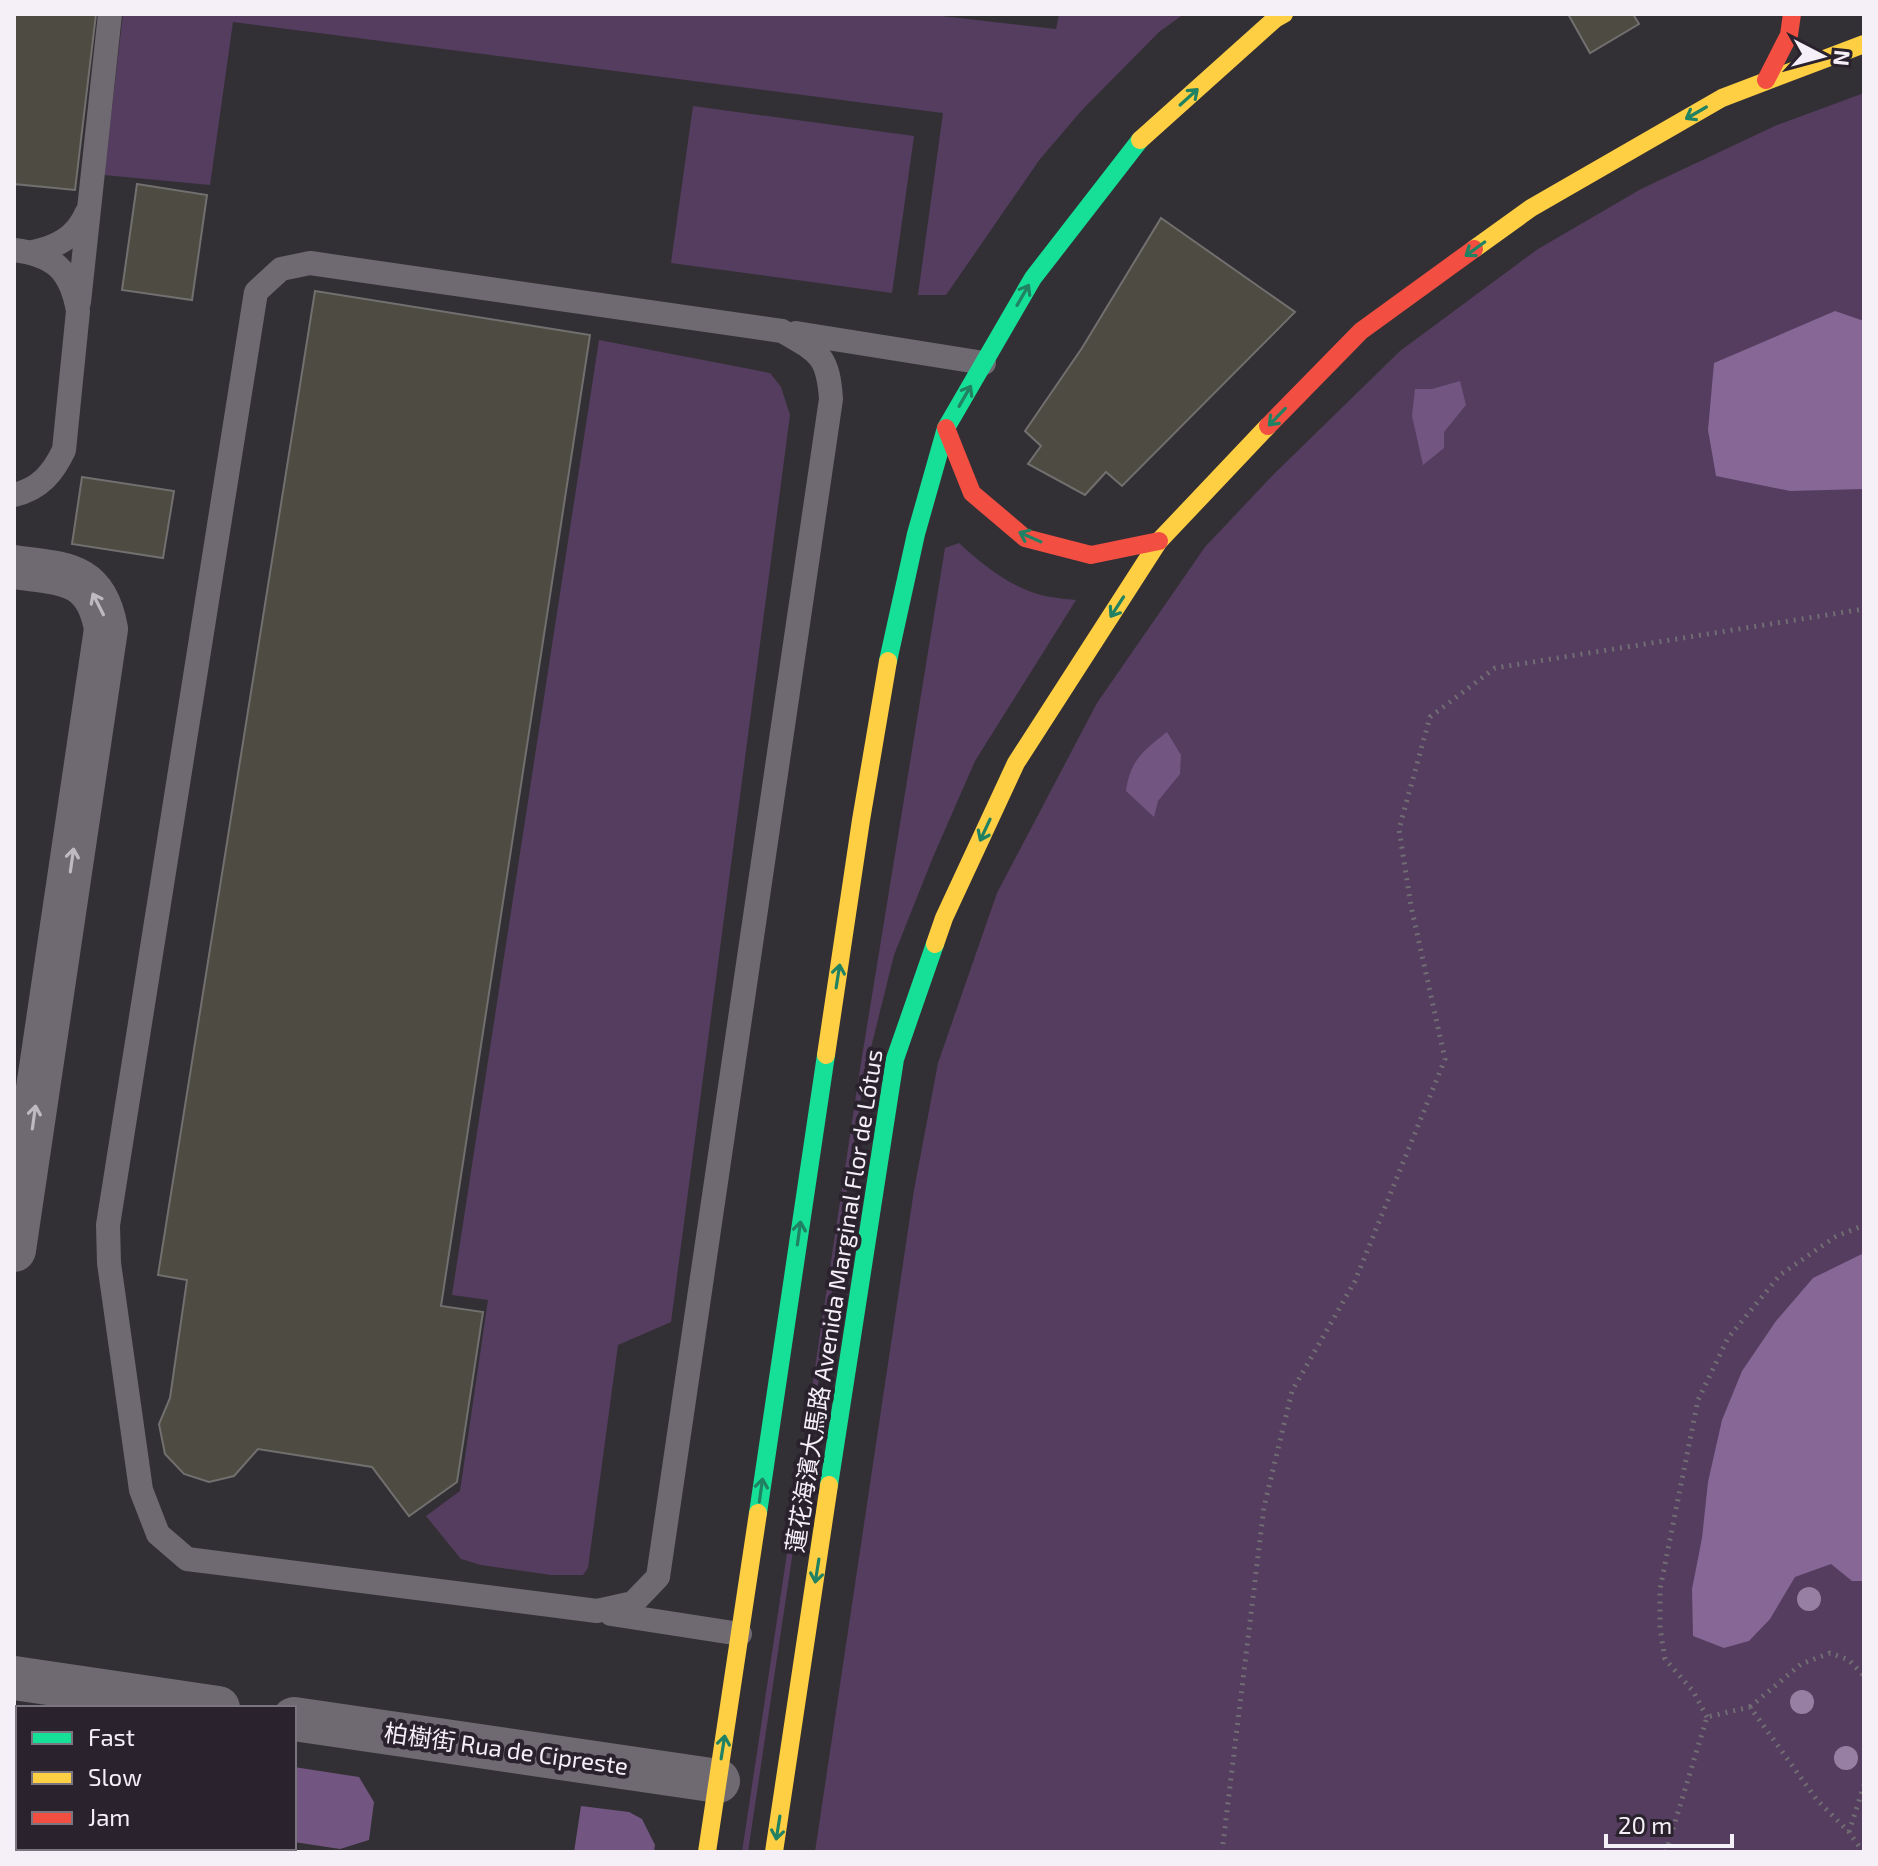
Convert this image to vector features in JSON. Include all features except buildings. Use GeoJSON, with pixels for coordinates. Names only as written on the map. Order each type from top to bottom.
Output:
{"type":"FeatureCollection","features":[{"type":"Feature","properties":{"kind":"main road","name":"蓮花海濱大馬路 Avenida Marginal Flor de Lótus"},"geometry":{"type":"LineString","coordinates":[[707,1852],[861,820],[891,645],[916,534],[946,428],[1033,278],[1141,139],[1284,14]]}},
{"type":"Feature","properties":{"kind":"main road"},"geometry":{"type":"LineString","coordinates":[[1766,80],[1789,35],[1792,14]]}},
{"type":"Feature","properties":{"kind":"main road","name":"蓮花海濱大馬路 Avenida Marginal Flor de Lótus"},"geometry":{"type":"LineString","coordinates":[[774,1852],[895,1059],[944,918],[1016,763],[1159,541],[1361,331],[1531,208],[1722,98],[1864,44]]}},
{"type":"Feature","properties":{"kind":"main road"},"geometry":{"type":"LineString","coordinates":[[946,428],[972,493],[1025,538],[1091,555],[1159,541]]}},
{"type":"Feature","properties":{"kind":"street"},"geometry":{"type":"LineString","coordinates":[[14,567],[67,575],[83,583],[95,595],[106,629],[14,1250]]}},
{"type":"Feature","properties":{"kind":"street"},"geometry":{"type":"LineString","coordinates":[[14,1678],[204,1706]]}},
{"type":"Feature","properties":{"kind":"street","name":"柏樹街 Rua de Cipreste"},"geometry":{"type":"LineString","coordinates":[[296,1719],[718,1781]]}},
{"type":"Feature","properties":{"kind":"lane"},"geometry":{"type":"LineString","coordinates":[[14,495],[43,482],[56,467],[64,450],[110,14]]}},
{"type":"Feature","properties":{"kind":"lane"},"geometry":{"type":"LineString","coordinates":[[24,251],[52,248],[69,238],[82,224],[89,206]]}},
{"type":"Feature","properties":{"kind":"lane"},"geometry":{"type":"LineString","coordinates":[[24,251],[50,260],[65,273],[74,290],[78,311]]}},
{"type":"Feature","properties":{"kind":"lane"},"geometry":{"type":"LineString","coordinates":[[740,1634],[597,1611],[187,1559],[158,1534],[141,1490],[109,1263],[108,1225],[256,292],[281,269],[310,263],[984,363]]}},
{"type":"Feature","properties":{"kind":"lane"},"geometry":{"type":"LineString","coordinates":[[597,1611],[633,1603],[658,1577],[831,399],[829,376],[817,352],[782,331]]}},
{"type":"Feature","properties":{"kind":"path"},"geometry":{"type":"LineString","coordinates":[[1222,1852],[1264,1507],[1292,1391],[1355,1281],[1445,1059],[1411,906],[1399,829],[1430,717],[1495,668],[1864,609]]}},
{"type":"Feature","properties":{"kind":"path"},"geometry":{"type":"LineString","coordinates":[[1666,1852],[1707,1717],[1693,1691],[1665,1659],[1660,1628],[1660,1589],[1698,1400],[1728,1338],[1780,1275],[1835,1237],[1864,1225]]}},
{"type":"Feature","properties":{"kind":"path"},"geometry":{"type":"LineString","coordinates":[[1707,1717],[1750,1707],[1801,1664],[1830,1653],[1849,1660],[1864,1676]]}},
{"type":"Feature","properties":{"kind":"path"},"geometry":{"type":"LineString","coordinates":[[1750,1707],[1817,1800],[1849,1832],[1863,1852]]}},
{"type":"Feature","properties":{"kind":"path"},"geometry":{"type":"LineString","coordinates":[[1849,1832],[1864,1785]]}},
{"type":"Feature","properties":{"kind":"shaded area"},"geometry":{"type":"Polygon","coordinates":[[[123,14],[924,14],[1056,29],[1059,14],[1184,14],[1159,32],[1082,110],[1040,159],[946,295],[918,295],[943,113],[233,22],[210,185],[104,175],[123,14]]]}},
{"type":"Feature","properties":{"kind":"shaded area"},"geometry":{"type":"Polygon","coordinates":[[[1864,93],[1864,1852],[815,1852],[914,1190],[938,1063],[997,893],[1097,703],[1205,547],[1274,474],[1400,351],[1538,249],[1641,189],[1777,125],[1864,93]]]}},
{"type":"Feature","properties":{"kind":"shaded area"},"geometry":{"type":"Polygon","coordinates":[[[693,106],[914,136],[892,293],[671,263],[693,106]]]}},
{"type":"Feature","properties":{"kind":"shaded area"},"geometry":{"type":"Polygon","coordinates":[[[1835,311],[1864,321],[1864,489],[1790,491],[1716,476],[1708,430],[1714,363],[1835,311]]]}},
{"type":"Feature","properties":{"kind":"shaded area"},"geometry":{"type":"Polygon","coordinates":[[[599,340],[770,373],[781,387],[790,415],[671,1322],[618,1345],[588,1568],[583,1575],[551,1575],[481,1565],[461,1559],[426,1516],[460,1491],[488,1300],[452,1295],[599,340]]]}},
{"type":"Feature","properties":{"kind":"shaded area"},"geometry":{"type":"Polygon","coordinates":[[[1460,381],[1466,405],[1444,432],[1444,448],[1423,465],[1412,416],[1415,389],[1432,389],[1460,381]]]}},
{"type":"Feature","properties":{"kind":"shaded area"},"geometry":{"type":"Polygon","coordinates":[[[959,543],[988,568],[1021,588],[1045,596],[1076,600],[975,761],[894,955],[864,1076],[748,1852],[742,1852],[860,1069],[945,548],[959,543]]]}},
{"type":"Feature","properties":{"kind":"shaded area"},"geometry":{"type":"Polygon","coordinates":[[[1167,732],[1181,755],[1180,774],[1158,801],[1154,817],[1126,791],[1131,771],[1139,757],[1167,732]]]}},
{"type":"Feature","properties":{"kind":"shaded area"},"geometry":{"type":"Polygon","coordinates":[[[1864,1253],[1864,1581],[1852,1581],[1831,1564],[1795,1577],[1770,1619],[1749,1641],[1724,1648],[1693,1636],[1692,1589],[1708,1482],[1722,1420],[1742,1371],[1776,1321],[1813,1278],[1864,1253]]]}},
{"type":"Feature","properties":{"kind":"shaded area"},"geometry":{"type":"Polygon","coordinates":[[[14,1723],[16,1850],[46,1850],[14,1852],[14,1723]]]}},
{"type":"Feature","properties":{"kind":"shaded area"},"geometry":{"type":"Polygon","coordinates":[[[296,1767],[359,1777],[374,1802],[369,1840],[340,1849],[296,1842],[296,1767]]]}},
{"type":"Feature","properties":{"kind":"shaded area"},"geometry":{"type":"Polygon","coordinates":[[[581,1806],[629,1812],[642,1819],[655,1845],[654,1852],[574,1852],[581,1806]]]}},
{"type":"Feature","properties":{"kind":"traffic: fast"},"geometry":{"type":"LineString","coordinates":[[888,661],[916,534],[946,428],[1033,278],[1140,140]]}},
{"type":"Feature","properties":{"kind":"traffic: fast"},"geometry":{"type":"LineString","coordinates":[[829,1485],[895,1059],[935,944]]}},
{"type":"Feature","properties":{"kind":"traffic: fast"},"geometry":{"type":"LineString","coordinates":[[758,1513],[826,1055]]}},
{"type":"Feature","properties":{"kind":"traffic: slow"},"geometry":{"type":"LineString","coordinates":[[1140,140],[1284,14]]}},
{"type":"Feature","properties":{"kind":"traffic: slow"},"geometry":{"type":"LineString","coordinates":[[1474,249],[1531,208],[1722,98],[1864,44]]}},
{"type":"Feature","properties":{"kind":"traffic: slow"},"geometry":{"type":"LineString","coordinates":[[935,944],[944,918],[1016,763],[1159,541],[1268,426]]}},
{"type":"Feature","properties":{"kind":"traffic: slow"},"geometry":{"type":"LineString","coordinates":[[826,1055],[888,661]]}},
{"type":"Feature","properties":{"kind":"traffic: slow"},"geometry":{"type":"LineString","coordinates":[[774,1852],[829,1485]]}},
{"type":"Feature","properties":{"kind":"traffic: slow"},"geometry":{"type":"LineString","coordinates":[[707,1852],[758,1513]]}},
{"type":"Feature","properties":{"kind":"traffic: jam"},"geometry":{"type":"LineString","coordinates":[[1766,80],[1789,35],[1792,14]]}},
{"type":"Feature","properties":{"kind":"traffic: jam"},"geometry":{"type":"LineString","coordinates":[[1268,426],[1361,331],[1474,249]]}},
{"type":"Feature","properties":{"kind":"traffic: jam"},"geometry":{"type":"LineString","coordinates":[[946,428],[972,493],[1025,538],[1091,555],[1159,541]]}}]}
